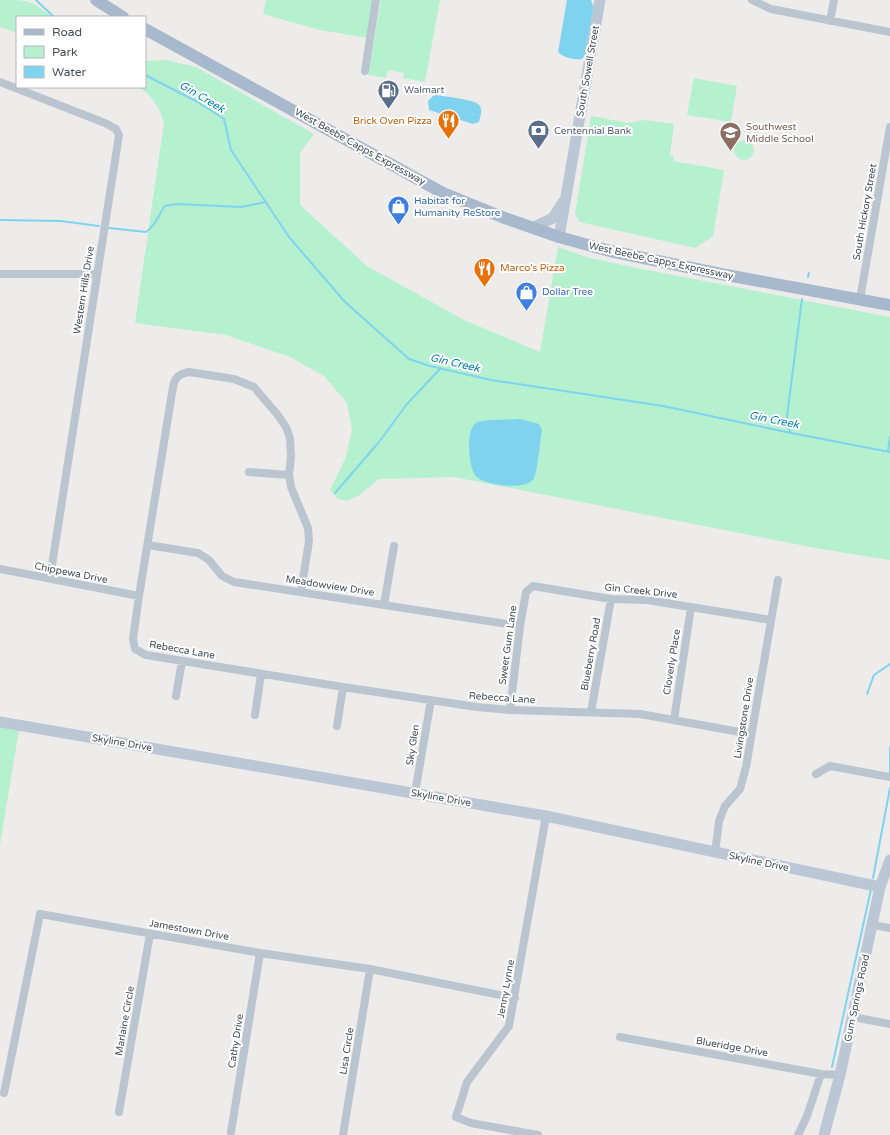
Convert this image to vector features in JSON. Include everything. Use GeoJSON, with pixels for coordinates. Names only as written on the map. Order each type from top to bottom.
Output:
{"type":"FeatureCollection","features":[{"type":"Feature","properties":{"kind":"main road"},"geometry":{"type":"LineString","coordinates":[[96,0],[121,16]]}},
{"type":"Feature","properties":{"kind":"main road","name":"West Beebe Capps Expressway"},"geometry":{"type":"LineString","coordinates":[[146,30],[443,193],[532,228],[610,251],[651,260],[890,305]]}},
{"type":"Feature","properties":{"kind":"street"},"geometry":{"type":"LineString","coordinates":[[365,71],[376,0]]}},
{"type":"Feature","properties":{"kind":"street","name":"South Sowell Street"},"geometry":{"type":"LineString","coordinates":[[560,237],[600,0]]}},
{"type":"Feature","properties":{"kind":"street"},"geometry":{"type":"LineString","coordinates":[[752,0],[771,9],[890,32]]}},
{"type":"Feature","properties":{"kind":"street"},"geometry":{"type":"LineString","coordinates":[[830,21],[834,0]]}},
{"type":"Feature","properties":{"kind":"street","name":"Western Hills Drive"},"geometry":{"type":"LineString","coordinates":[[0,82],[105,123],[116,129],[119,135],[96,274],[50,578]]}},
{"type":"Feature","properties":{"kind":"street","name":"South Hickory Street"},"geometry":{"type":"LineString","coordinates":[[860,299],[890,127]]}},
{"type":"Feature","properties":{"kind":"street"},"geometry":{"type":"LineString","coordinates":[[532,228],[553,218],[568,192]]}},
{"type":"Feature","properties":{"kind":"street"},"geometry":{"type":"LineString","coordinates":[[0,274],[96,274]]}},
{"type":"Feature","properties":{"kind":"street","name":"Rebecca Lane"},"geometry":{"type":"LineString","coordinates":[[301,591],[309,541],[308,528],[291,487],[289,475],[291,456],[290,438],[286,427],[277,414],[254,388],[234,379],[190,372],[183,373],[174,381],[139,596],[133,639],[136,649],[146,655],[431,700],[510,710],[640,714],[751,734]]}},
{"type":"Feature","properties":{"kind":"street"},"geometry":{"type":"LineString","coordinates":[[249,472],[289,475]]}},
{"type":"Feature","properties":{"kind":"street","name":"Meadowview Drive"},"geometry":{"type":"LineString","coordinates":[[148,545],[198,553],[209,560],[222,576],[234,582],[301,591],[520,626]]}},
{"type":"Feature","properties":{"kind":"street"},"geometry":{"type":"LineString","coordinates":[[384,605],[394,546]]}},
{"type":"Feature","properties":{"kind":"street","name":"Chippewa Drive"},"geometry":{"type":"LineString","coordinates":[[0,569],[139,596]]}},
{"type":"Feature","properties":{"kind":"street","name":"Livingstone Drive"},"geometry":{"type":"LineString","coordinates":[[714,853],[719,822],[725,806],[740,789],[743,779],[778,580]]}},
{"type":"Feature","properties":{"kind":"street","name":"Gin Creek Drive"},"geometry":{"type":"LineString","coordinates":[[533,586],[611,599],[647,600],[771,620]]}},
{"type":"Feature","properties":{"kind":"street","name":"Sweet Gum Lane"},"geometry":{"type":"LineString","coordinates":[[510,710],[520,626],[526,592],[533,586]]}},
{"type":"Feature","properties":{"kind":"street","name":"Blueberry Road"},"geometry":{"type":"LineString","coordinates":[[591,712],[611,599]]}},
{"type":"Feature","properties":{"kind":"street","name":"Cloverly Place"},"geometry":{"type":"LineString","coordinates":[[674,720],[691,607]]}},
{"type":"Feature","properties":{"kind":"street"},"geometry":{"type":"LineString","coordinates":[[176,696],[182,661]]}},
{"type":"Feature","properties":{"kind":"street"},"geometry":{"type":"LineString","coordinates":[[255,715],[261,674]]}},
{"type":"Feature","properties":{"kind":"street"},"geometry":{"type":"LineString","coordinates":[[337,726],[343,687]]}},
{"type":"Feature","properties":{"kind":"street","name":"Sky Glen"},"geometry":{"type":"LineString","coordinates":[[415,793],[431,700]]}},
{"type":"Feature","properties":{"kind":"street","name":"Skyline Drive"},"geometry":{"type":"LineString","coordinates":[[0,722],[546,816],[714,853],[880,887]]}},
{"type":"Feature","properties":{"kind":"street"},"geometry":{"type":"LineString","coordinates":[[816,774],[830,766],[890,777]]}},
{"type":"Feature","properties":{"kind":"street","name":"Jenny Lynne"},"geometry":{"type":"LineString","coordinates":[[538,1135],[471,1123],[456,1117],[467,1082],[509,1026],[546,816]]}},
{"type":"Feature","properties":{"kind":"street","name":"Gum Springs Road"},"geometry":{"type":"LineString","coordinates":[[824,1135],[840,1075],[880,887],[890,860]]}},
{"type":"Feature","properties":{"kind":"street","name":"Jamestown Drive"},"geometry":{"type":"LineString","coordinates":[[4,1093],[40,914],[260,953],[370,969],[515,998]]}},
{"type":"Feature","properties":{"kind":"street"},"geometry":{"type":"LineString","coordinates":[[872,924],[890,928]]}},
{"type":"Feature","properties":{"kind":"street","name":"Marlaine Circle"},"geometry":{"type":"LineString","coordinates":[[119,1112],[150,934]]}},
{"type":"Feature","properties":{"kind":"street","name":"Cathy Drive"},"geometry":{"type":"LineString","coordinates":[[231,1132],[260,953]]}},
{"type":"Feature","properties":{"kind":"street","name":"Lisa Circle"},"geometry":{"type":"LineString","coordinates":[[343,1135],[370,969]]}},
{"type":"Feature","properties":{"kind":"street"},"geometry":{"type":"LineString","coordinates":[[853,1017],[890,1024]]}},
{"type":"Feature","properties":{"kind":"street","name":"Blueridge Drive"},"geometry":{"type":"LineString","coordinates":[[620,1037],[821,1074],[840,1075]]}},
{"type":"Feature","properties":{"kind":"street"},"geometry":{"type":"LineString","coordinates":[[798,1135],[807,1116],[821,1074]]}},
{"type":"Feature","properties":{"kind":"green space"},"geometry":{"type":"Polygon","coordinates":[[[0,0],[18,0],[29,2],[39,7],[51,16],[16,16],[16,33],[0,27],[0,0]]]}},
{"type":"Feature","properties":{"kind":"green space"},"geometry":{"type":"Polygon","coordinates":[[[266,0],[374,0],[368,38],[320,30],[263,14],[266,0]]]}},
{"type":"Feature","properties":{"kind":"green space"},"geometry":{"type":"Polygon","coordinates":[[[381,0],[440,0],[425,82],[403,78],[404,73],[388,70],[386,78],[368,75],[381,0]]]}},
{"type":"Feature","properties":{"kind":"green space"},"geometry":{"type":"Polygon","coordinates":[[[166,60],[196,67],[314,134],[300,153],[300,205],[367,266],[464,320],[540,352],[558,247],[590,258],[642,269],[890,317],[890,560],[821,549],[454,477],[379,479],[358,496],[347,501],[338,499],[330,490],[346,457],[352,430],[347,403],[324,376],[290,357],[226,335],[135,323],[164,122],[160,111],[154,102],[140,88],[146,88],[146,61],[166,60]]]}},
{"type":"Feature","properties":{"kind":"green space"},"geometry":{"type":"Polygon","coordinates":[[[694,78],[737,86],[731,122],[687,115],[694,78]]]}},
{"type":"Feature","properties":{"kind":"green space"},"geometry":{"type":"Polygon","coordinates":[[[591,116],[628,123],[644,120],[674,124],[670,155],[674,156],[673,161],[724,170],[713,236],[695,248],[580,222],[575,214],[591,116]]]}},
{"type":"Feature","properties":{"kind":"green space"},"geometry":{"type":"Polygon","coordinates":[[[744,140],[751,143],[754,150],[751,157],[744,160],[737,157],[734,150],[737,143],[744,140]]]}},
{"type":"Feature","properties":{"kind":"green space"},"geometry":{"type":"Polygon","coordinates":[[[0,727],[19,730],[0,845],[0,727]]]}},
{"type":"Feature","properties":{"kind":"water"},"geometry":{"type":"Polygon","coordinates":[[[567,0],[591,0],[594,8],[585,55],[582,59],[569,58],[558,52],[567,0]]]}},
{"type":"Feature","properties":{"kind":"water"},"geometry":{"type":"Polygon","coordinates":[[[437,95],[467,100],[477,104],[480,106],[481,110],[479,122],[473,124],[429,110],[428,101],[433,96],[437,95]]]}},
{"type":"Feature","properties":{"kind":"water"},"geometry":{"type":"Polygon","coordinates":[[[520,419],[539,424],[542,430],[538,462],[534,478],[530,482],[523,485],[515,486],[505,486],[480,479],[473,471],[469,447],[469,439],[474,425],[482,421],[520,419]]]}},
{"type":"Feature","properties":{"kind":"waterway","name":"Gin Creek"},"geometry":{"type":"LineString","coordinates":[[36,0],[53,16]]}},
{"type":"Feature","properties":{"kind":"waterway","name":"Gin Creek"},"geometry":{"type":"LineString","coordinates":[[146,76],[196,101],[224,119],[231,150],[289,237],[345,302],[409,359],[430,366],[491,380],[663,406],[890,452]]}},
{"type":"Feature","properties":{"kind":"waterway"},"geometry":{"type":"LineString","coordinates":[[109,228],[146,232],[155,224],[165,206],[177,204],[241,207],[266,202]]}},
{"type":"Feature","properties":{"kind":"waterway"},"geometry":{"type":"LineString","coordinates":[[0,220],[61,221],[99,226]]}},
{"type":"Feature","properties":{"kind":"waterway"},"geometry":{"type":"LineString","coordinates":[[808,277],[809,273]]}},
{"type":"Feature","properties":{"kind":"waterway"},"geometry":{"type":"LineString","coordinates":[[791,433],[788,427],[787,416],[802,299]]}},
{"type":"Feature","properties":{"kind":"waterway"},"geometry":{"type":"LineString","coordinates":[[335,493],[379,442],[407,404],[440,369]]}},
{"type":"Feature","properties":{"kind":"waterway"},"geometry":{"type":"LineString","coordinates":[[888,451],[890,437]]}},
{"type":"Feature","properties":{"kind":"waterway"},"geometry":{"type":"LineString","coordinates":[[867,694],[874,675],[890,664]]}},
{"type":"Feature","properties":{"kind":"waterway"},"geometry":{"type":"LineString","coordinates":[[890,747],[890,773]]}},
{"type":"Feature","properties":{"kind":"waterway"},"geometry":{"type":"LineString","coordinates":[[873,878],[890,788]]}},
{"type":"Feature","properties":{"kind":"waterway"},"geometry":{"type":"LineString","coordinates":[[832,1067],[871,889]]}},
{"type":"Feature","properties":{"kind":"place","name":"Walmart"},"geometry":{"type":"Point","coordinates":[388,110]}},
{"type":"Feature","properties":{"kind":"place","name":"Brick Oven Pizza"},"geometry":{"type":"Point","coordinates":[448,140]}},
{"type":"Feature","properties":{"kind":"place","name":"Centennial Bank"},"geometry":{"type":"Point","coordinates":[538,150]}},
{"type":"Feature","properties":{"kind":"place","name":"Southwest Middle School"},"geometry":{"type":"Point","coordinates":[731,152]}},
{"type":"Feature","properties":{"kind":"place","name":"Habitat for Humanity ReStore"},"geometry":{"type":"Point","coordinates":[399,226]}},
{"type":"Feature","properties":{"kind":"place","name":"Marco's Pizza"},"geometry":{"type":"Point","coordinates":[485,288]}},
{"type":"Feature","properties":{"kind":"place","name":"Dollar Tree"},"geometry":{"type":"Point","coordinates":[526,312]}}]}
